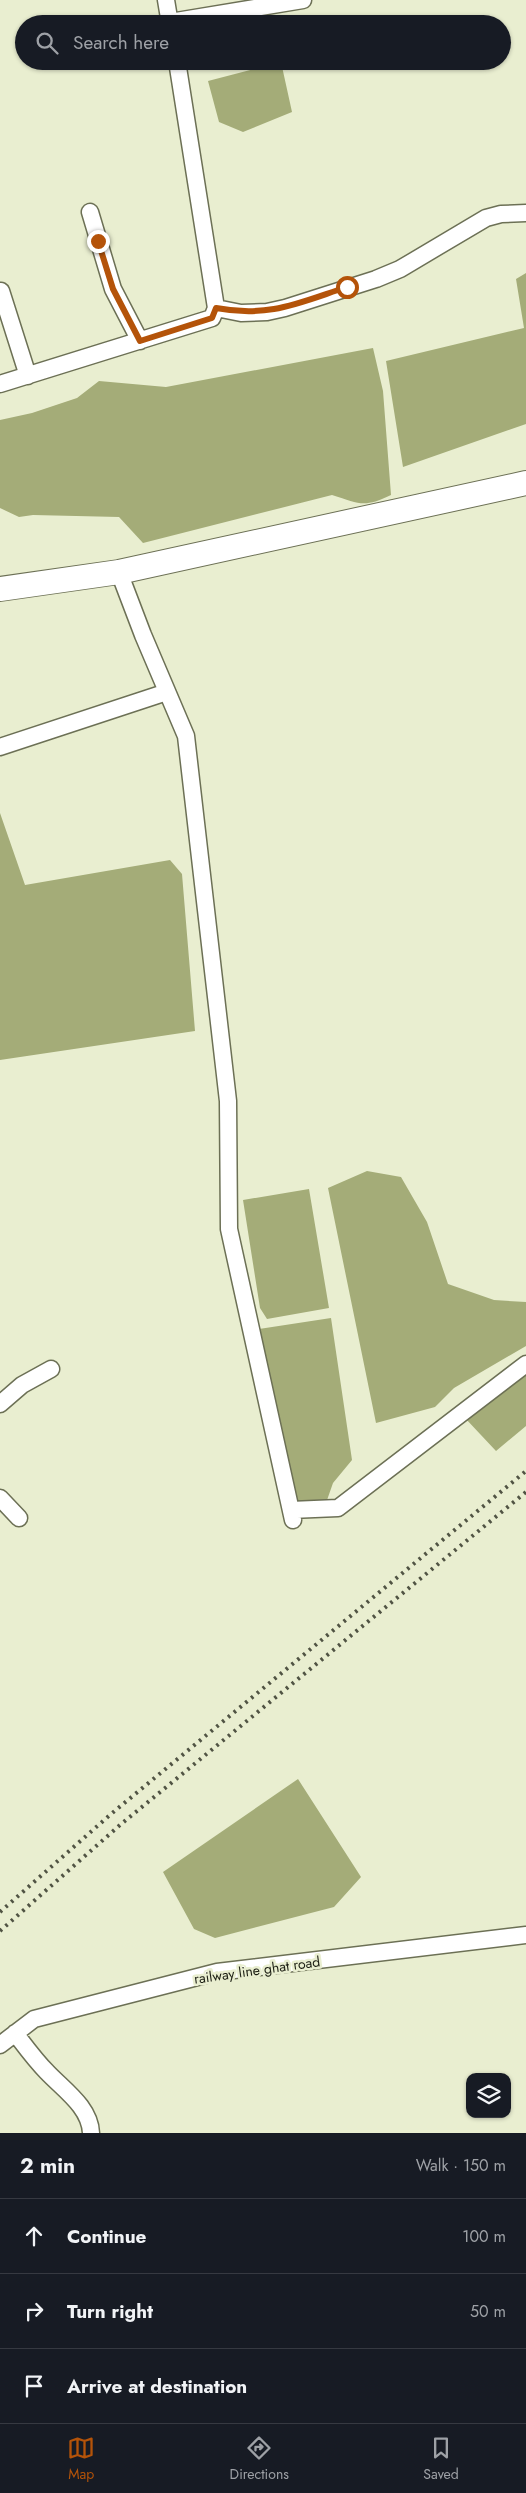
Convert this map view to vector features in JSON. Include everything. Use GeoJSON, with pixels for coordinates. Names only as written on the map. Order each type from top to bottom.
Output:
{"type":"FeatureCollection","features":[{"type":"Feature","properties":{"kind":"street"},"geometry":{"type":"LineString","coordinates":[[166,0],[169,15]]}},
{"type":"Feature","properties":{"kind":"street"},"geometry":{"type":"LineString","coordinates":[[216,15],[303,0]]}},
{"type":"Feature","properties":{"kind":"street"},"geometry":{"type":"LineString","coordinates":[[0,384],[212,318],[216,308],[178,70]]}},
{"type":"Feature","properties":{"kind":"street"},"geometry":{"type":"LineString","coordinates":[[90,212],[113,289],[140,341]]}},
{"type":"Feature","properties":{"kind":"street"},"geometry":{"type":"LineString","coordinates":[[216,308],[241,313],[285,308],[376,279],[400,269],[486,218],[502,214],[526,213]]}},
{"type":"Feature","properties":{"kind":"street"},"geometry":{"type":"LineString","coordinates":[[0,291],[28,376]]}},
{"type":"Feature","properties":{"kind":"street"},"geometry":{"type":"LineString","coordinates":[[0,589],[119,572],[526,483]]}},
{"type":"Feature","properties":{"kind":"street"},"geometry":{"type":"LineString","coordinates":[[119,572],[186,736],[228,1101],[229,1229],[292,1515],[338,1508],[526,1364]]}},
{"type":"Feature","properties":{"kind":"street"},"geometry":{"type":"LineString","coordinates":[[0,747],[167,692]]}},
{"type":"Feature","properties":{"kind":"street"},"geometry":{"type":"LineString","coordinates":[[0,1404],[22,1385],[51,1369]]}},
{"type":"Feature","properties":{"kind":"street"},"geometry":{"type":"LineString","coordinates":[[0,1498],[19,1518]]}},
{"type":"Feature","properties":{"kind":"street","name":"railway line ghat road"},"geometry":{"type":"LineString","coordinates":[[0,2045],[34,2019],[217,1972],[526,1935]]}},
{"type":"Feature","properties":{"kind":"street"},"geometry":{"type":"LineString","coordinates":[[15,2033],[47,2072],[84,2111],[90,2121],[91,2133]]}},
{"type":"Feature","properties":{"kind":"shaded area"},"geometry":{"type":"Polygon","coordinates":[[[250,70],[283,70],[292,112],[243,132],[219,122],[208,81],[250,70]]]}},
{"type":"Feature","properties":{"kind":"shaded area"},"geometry":{"type":"Polygon","coordinates":[[[526,273],[526,424],[403,467],[386,361],[524,328],[516,279],[526,273]]]}},
{"type":"Feature","properties":{"kind":"shaded area"},"geometry":{"type":"Polygon","coordinates":[[[373,348],[383,391],[391,495],[382,499],[362,503],[332,495],[143,543],[119,517],[33,515],[19,517],[0,508],[0,420],[32,413],[77,398],[99,381],[166,387],[373,348]]]}},
{"type":"Feature","properties":{"kind":"shaded area"},"geometry":{"type":"Polygon","coordinates":[[[0,813],[25,885],[170,860],[182,874],[195,1031],[0,1060],[0,813]]]}},
{"type":"Feature","properties":{"kind":"shaded area"},"geometry":{"type":"Polygon","coordinates":[[[367,1171],[401,1177],[427,1222],[448,1284],[494,1300],[526,1302],[526,1346],[454,1388],[435,1407],[376,1423],[328,1188],[367,1171]]]}},
{"type":"Feature","properties":{"kind":"shaded area"},"geometry":{"type":"Polygon","coordinates":[[[309,1189],[329,1308],[267,1319],[260,1308],[243,1200],[309,1189]]]}},
{"type":"Feature","properties":{"kind":"shaded area"},"geometry":{"type":"Polygon","coordinates":[[[331,1318],[352,1460],[333,1483],[326,1503],[298,1502],[259,1329],[331,1318]]]}},
{"type":"Feature","properties":{"kind":"shaded area"},"geometry":{"type":"Polygon","coordinates":[[[526,1363],[526,1426],[496,1451],[465,1418],[526,1363]]]}},
{"type":"Feature","properties":{"kind":"shaded area"},"geometry":{"type":"Polygon","coordinates":[[[298,1779],[361,1877],[334,1907],[215,1938],[194,1929],[163,1872],[298,1779]]]}},
{"type":"Feature","properties":{"kind":"railway"},"geometry":{"type":"LineString","coordinates":[[0,1912],[111,1814],[526,1471]]}},
{"type":"Feature","properties":{"kind":"railway"},"geometry":{"type":"LineString","coordinates":[[0,1931],[120,1825],[526,1492]]}},
{"type":"Feature","properties":{"kind":"route"},"geometry":{"type":"LineString","coordinates":[[98,241],[113,289],[140,341],[212,318],[216,308],[241,313],[267,312],[285,308],[347,287]]}}]}
